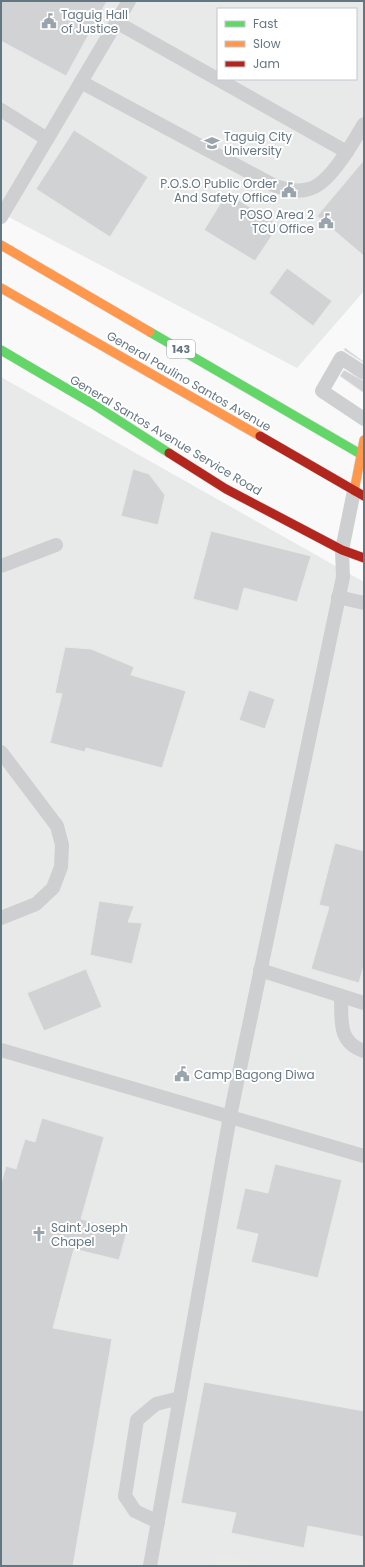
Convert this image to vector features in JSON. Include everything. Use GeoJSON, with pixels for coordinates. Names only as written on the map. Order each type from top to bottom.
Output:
{"type":"FeatureCollection","features":[{"type":"Feature","properties":{"kind":"main road","name":"General Paulino Santos Avenue"},"geometry":{"type":"LineString","coordinates":[[1,245],[362,455]]}},
{"type":"Feature","properties":{"kind":"main road","name":"General Paulino Santos Avenue"},"geometry":{"type":"LineString","coordinates":[[1,288],[359,494]]}},
{"type":"Feature","properties":{"kind":"main road","name":"General Santos Avenue Service Road"},"geometry":{"type":"LineString","coordinates":[[1,350],[93,404],[226,489],[342,550],[364,558]]}},
{"type":"Feature","properties":{"kind":"main road"},"geometry":{"type":"LineString","coordinates":[[359,494],[364,440]]}},
{"type":"Feature","properties":{"kind":"lane"},"geometry":{"type":"LineString","coordinates":[[1,217],[129,1]]}},
{"type":"Feature","properties":{"kind":"lane"},"geometry":{"type":"LineString","coordinates":[[116,22],[217,79]]}},
{"type":"Feature","properties":{"kind":"lane"},"geometry":{"type":"LineString","coordinates":[[219,80],[347,152]]}},
{"type":"Feature","properties":{"kind":"lane"},"geometry":{"type":"LineString","coordinates":[[81,82],[273,184],[298,191],[320,185],[347,152],[364,124]]}},
{"type":"Feature","properties":{"kind":"lane"},"geometry":{"type":"LineString","coordinates":[[1,110],[47,139]]}},
{"type":"Feature","properties":{"kind":"lane"},"geometry":{"type":"LineString","coordinates":[[364,373],[342,358],[322,391],[364,419]]}},
{"type":"Feature","properties":{"kind":"lane"},"geometry":{"type":"LineString","coordinates":[[150,1566],[230,1116],[343,577],[342,550],[359,494]]}},
{"type":"Feature","properties":{"kind":"lane"},"geometry":{"type":"LineString","coordinates":[[1,566],[56,545]]}},
{"type":"Feature","properties":{"kind":"lane"},"geometry":{"type":"LineString","coordinates":[[338,597],[364,603]]}},
{"type":"Feature","properties":{"kind":"lane"},"geometry":{"type":"LineString","coordinates":[[1,752],[57,826],[62,845],[61,867],[54,888],[36,904],[1,918]]}},
{"type":"Feature","properties":{"kind":"lane"},"geometry":{"type":"LineString","coordinates":[[260,970],[364,1003]]}},
{"type":"Feature","properties":{"kind":"lane"},"geometry":{"type":"LineString","coordinates":[[341,996],[342,1026],[345,1039],[355,1048],[364,1051]]}},
{"type":"Feature","properties":{"kind":"lane"},"geometry":{"type":"LineString","coordinates":[[1,1050],[364,1156]]}},
{"type":"Feature","properties":{"kind":"lane"},"geometry":{"type":"LineString","coordinates":[[158,1522],[135,1511],[125,1496],[137,1420],[156,1404],[180,1398]]}},
{"type":"Feature","properties":{"kind":"shaded area","name":"Taguig City University"},"geometry":{"type":"Polygon","coordinates":[[[1,1],[364,1],[364,291],[297,368],[1,213],[1,1]]]}},
{"type":"Feature","properties":{"kind":"shaded area","name":"Camp Bagong Diwa"},"geometry":{"type":"Polygon","coordinates":[[[1,377],[364,582],[364,1566],[1,1566],[1,377]]]}},
{"type":"Feature","properties":{"kind":"shaded area"},"geometry":{"type":"Polygon","coordinates":[[[218,1553],[270,1566],[214,1566],[218,1553]]]}},
{"type":"Feature","properties":{"kind":"building","name":"Taguig Hall of Justice"},"geometry":{"type":"Polygon","coordinates":[[[1,1],[107,1],[66,76],[1,41],[1,1]]]}},
{"type":"Feature","properties":{"kind":"building"},"geometry":{"type":"Polygon","coordinates":[[[74,130],[148,177],[110,237],[36,189],[74,130]]]}},
{"type":"Feature","properties":{"kind":"building"},"geometry":{"type":"Polygon","coordinates":[[[364,160],[364,256],[317,216],[364,160]]]}},
{"type":"Feature","properties":{"kind":"building"},"geometry":{"type":"Polygon","coordinates":[[[227,193],[279,225],[255,261],[204,230],[227,193]]]}},
{"type":"Feature","properties":{"kind":"building"},"geometry":{"type":"Polygon","coordinates":[[[287,268],[332,301],[313,326],[269,293],[287,268]]]}},
{"type":"Feature","properties":{"kind":"building"},"geometry":{"type":"Polygon","coordinates":[[[345,348],[364,362],[364,363],[344,350],[345,348]]]}},
{"type":"Feature","properties":{"kind":"building"},"geometry":{"type":"Polygon","coordinates":[[[344,370],[364,381],[364,393],[340,376],[344,370]]]}},
{"type":"Feature","properties":{"kind":"building"},"geometry":{"type":"Polygon","coordinates":[[[133,469],[149,474],[165,495],[158,525],[121,516],[133,469]]]}},
{"type":"Feature","properties":{"kind":"building"},"geometry":{"type":"Polygon","coordinates":[[[211,531],[311,556],[297,602],[244,588],[238,611],[193,599],[211,531]]]}},
{"type":"Feature","properties":{"kind":"building"},"geometry":{"type":"Polygon","coordinates":[[[65,647],[91,649],[134,667],[131,675],[186,691],[162,768],[86,748],[85,752],[50,743],[62,694],[55,693],[65,647]]]}},
{"type":"Feature","properties":{"kind":"building"},"geometry":{"type":"Polygon","coordinates":[[[249,690],[275,699],[265,729],[239,720],[249,690]]]}},
{"type":"Feature","properties":{"kind":"building"},"geometry":{"type":"Polygon","coordinates":[[[335,843],[364,851],[364,965],[359,983],[311,969],[329,907],[319,905],[335,843]]]}},
{"type":"Feature","properties":{"kind":"building"},"geometry":{"type":"Polygon","coordinates":[[[99,901],[134,906],[128,922],[142,923],[132,964],[90,955],[99,901]]]}},
{"type":"Feature","properties":{"kind":"building"},"geometry":{"type":"Polygon","coordinates":[[[86,969],[102,1007],[44,1031],[27,993],[86,969]]]}},
{"type":"Feature","properties":{"kind":"building"},"geometry":{"type":"Polygon","coordinates":[[[42,1118],[104,1137],[81,1219],[127,1231],[119,1260],[74,1249],[53,1328],[112,1339],[73,1566],[1,1566],[1,1184],[6,1166],[16,1169],[25,1139],[35,1142],[42,1118]]]}},
{"type":"Feature","properties":{"kind":"building"},"geometry":{"type":"Polygon","coordinates":[[[275,1164],[342,1180],[318,1278],[251,1262],[258,1234],[236,1229],[245,1188],[268,1193],[275,1164]]]}},
{"type":"Feature","properties":{"kind":"building"},"geometry":{"type":"Polygon","coordinates":[[[204,1382],[364,1411],[364,1537],[308,1526],[304,1548],[231,1533],[236,1513],[181,1503],[204,1382]]]}},
{"type":"Feature","properties":{"kind":"traffic: fast"},"geometry":{"type":"LineString","coordinates":[[150,332],[364,456]]}},
{"type":"Feature","properties":{"kind":"traffic: fast"},"geometry":{"type":"LineString","coordinates":[[1,350],[93,404],[169,453]]}},
{"type":"Feature","properties":{"kind":"traffic: slow"},"geometry":{"type":"LineString","coordinates":[[1,245],[150,332]]}},
{"type":"Feature","properties":{"kind":"traffic: slow"},"geometry":{"type":"LineString","coordinates":[[1,288],[260,436]]}},
{"type":"Feature","properties":{"kind":"traffic: slow"},"geometry":{"type":"LineString","coordinates":[[354,491],[364,440]]}},
{"type":"Feature","properties":{"kind":"traffic: jam"},"geometry":{"type":"LineString","coordinates":[[260,436],[364,496]]}},
{"type":"Feature","properties":{"kind":"traffic: jam"},"geometry":{"type":"LineString","coordinates":[[169,453],[226,489],[342,550],[364,558]]}},
{"type":"Feature","properties":{"kind":"place","name":"Taguig Hall of Justice"},"geometry":{"type":"Point","coordinates":[49,21]}},
{"type":"Feature","properties":{"kind":"place","name":"Taguig City University"},"geometry":{"type":"Point","coordinates":[212,143]}},
{"type":"Feature","properties":{"kind":"place","name":"P.O.S.O Public Order And Safety Office"},"geometry":{"type":"Point","coordinates":[289,190]}},
{"type":"Feature","properties":{"kind":"place","name":"POSO Area 2 TCU Office"},"geometry":{"type":"Point","coordinates":[326,221]}},
{"type":"Feature","properties":{"kind":"place","name":"Camp Bagong Diwa"},"geometry":{"type":"Point","coordinates":[182,1074]}},
{"type":"Feature","properties":{"kind":"place","name":"Saint Joseph Chapel"},"geometry":{"type":"Point","coordinates":[39,1234]}}]}
